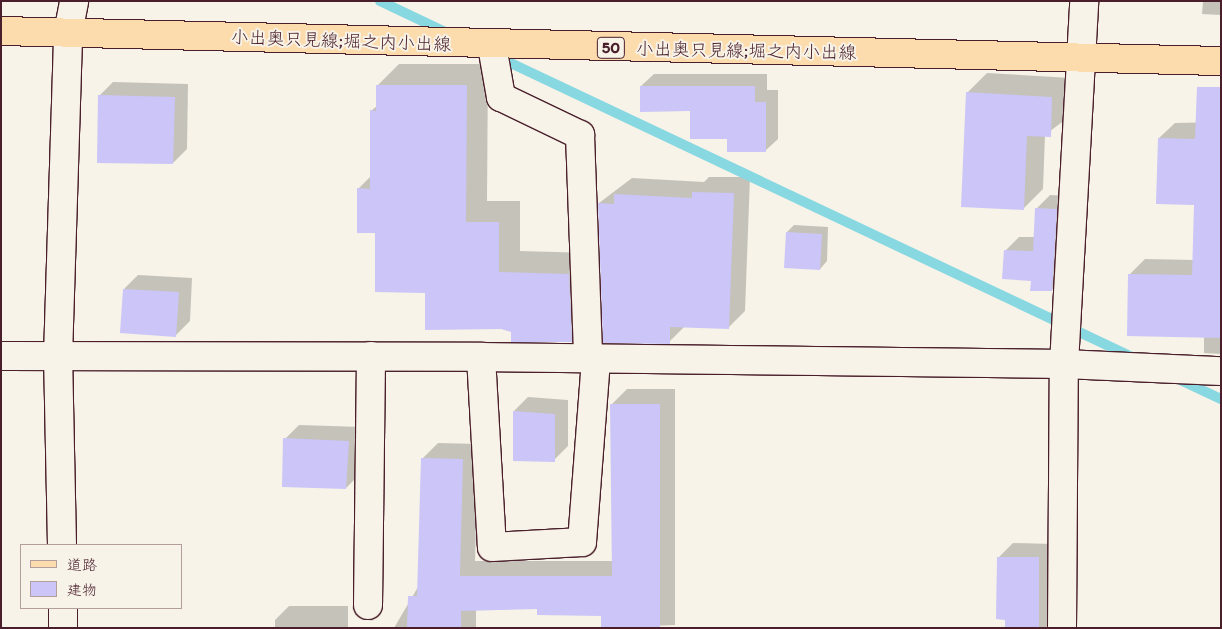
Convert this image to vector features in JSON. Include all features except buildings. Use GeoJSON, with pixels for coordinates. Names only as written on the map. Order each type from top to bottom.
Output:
{"type":"FeatureCollection","features":[{"type":"Feature","properties":{"kind":"main road","name":"小出奥只見線;堀之内小出線"},"geometry":{"type":"LineString","coordinates":[[1,31],[492,46],[1221,61]]}},
{"type":"Feature","properties":{"kind":"street"},"geometry":{"type":"LineString","coordinates":[[62,544],[58,358],[68,33],[74,1]]}},
{"type":"Feature","properties":{"kind":"street"},"geometry":{"type":"LineString","coordinates":[[1062,628],[1064,364],[1083,57],[1084,1]]}},
{"type":"Feature","properties":{"kind":"street"},"geometry":{"type":"LineString","coordinates":[[481,357],[492,546],[582,542],[592,358],[580,135],[501,97],[492,46]]}},
{"type":"Feature","properties":{"kind":"street"},"geometry":{"type":"LineString","coordinates":[[1,356],[58,358],[372,356],[592,358],[1064,364],[1221,371]]}},
{"type":"Feature","properties":{"kind":"street"},"geometry":{"type":"LineString","coordinates":[[368,605],[372,356]]}},
{"type":"Feature","properties":{"kind":"street"},"geometry":{"type":"LineString","coordinates":[[63,609],[63,628]]}},
{"type":"Feature","properties":{"kind":"waterway"},"geometry":{"type":"LineString","coordinates":[[380,1],[447,33]]}},
{"type":"Feature","properties":{"kind":"waterway"},"geometry":{"type":"LineString","coordinates":[[496,56],[1134,358]]}},
{"type":"Feature","properties":{"kind":"waterway"},"geometry":{"type":"LineString","coordinates":[[1176,378],[1221,399]]}}]}
